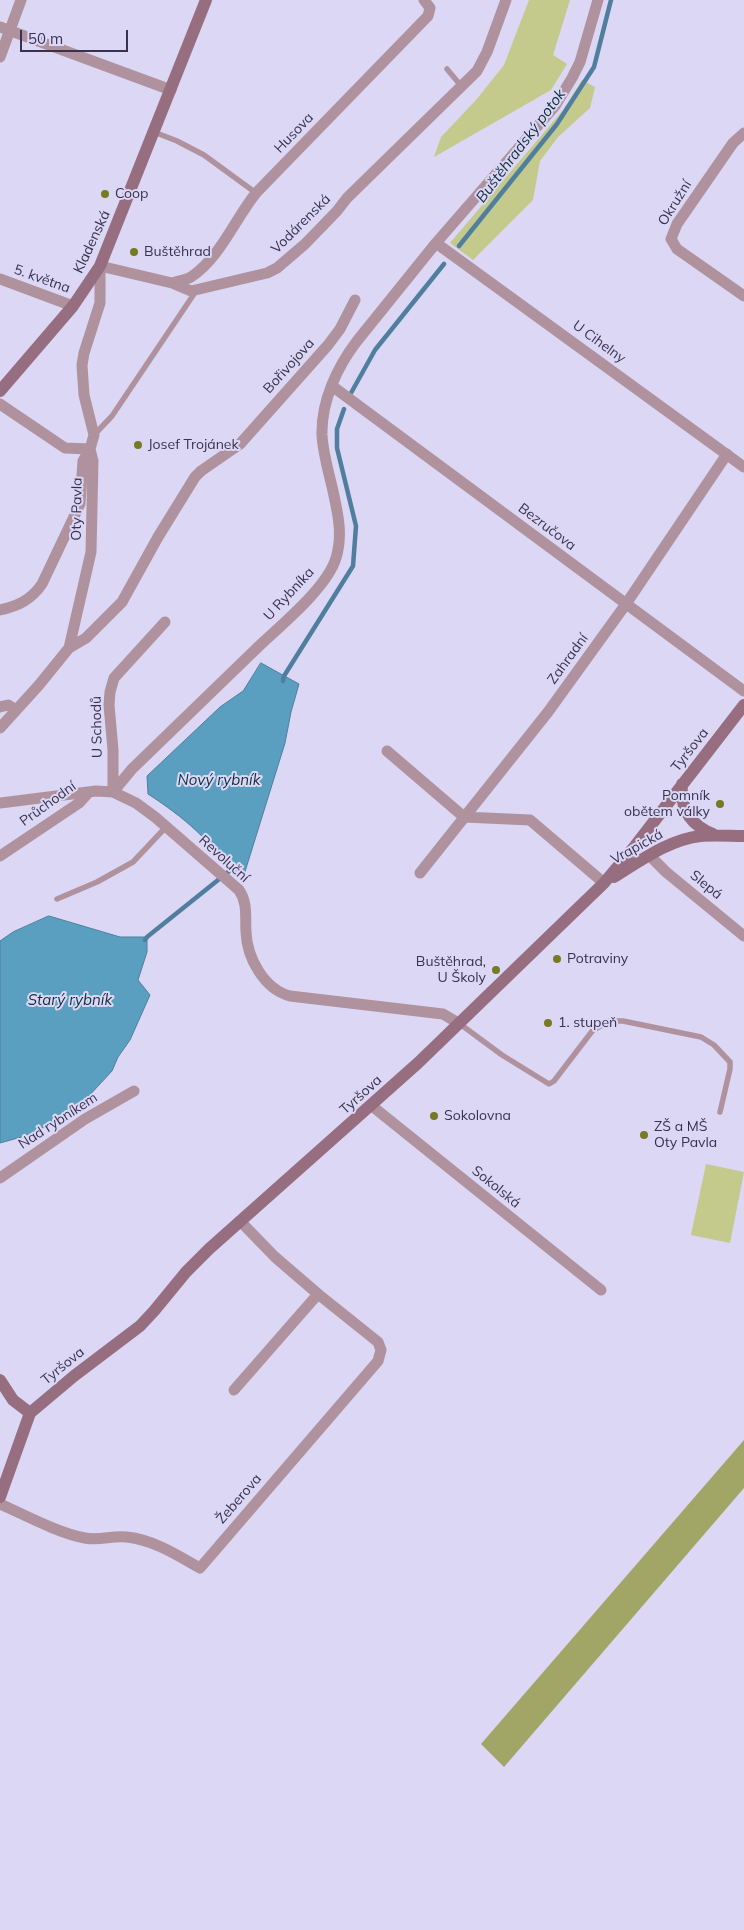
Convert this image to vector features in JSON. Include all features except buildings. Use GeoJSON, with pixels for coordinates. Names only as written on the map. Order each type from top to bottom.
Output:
{"type":"FeatureCollection","features":[{"type":"Feature","properties":{"kind":"street"},"geometry":{"type":"LineString","coordinates":[[0,57],[5,29],[21,0]]}},
{"type":"Feature","properties":{"kind":"street","name":"Kladenská"},"geometry":{"type":"LineString","coordinates":[[0,392],[73,306],[100,266],[206,0]]}},
{"type":"Feature","properties":{"kind":"street","name":"Husova"},"geometry":{"type":"LineString","coordinates":[[172,283],[191,277],[218,250],[256,193],[428,16],[430,8],[424,0]]}},
{"type":"Feature","properties":{"kind":"street","name":"Vodárenská"},"geometry":{"type":"LineString","coordinates":[[196,291],[267,273],[277,268],[312,238],[347,198],[462,87],[481,64],[506,0]]}},
{"type":"Feature","properties":{"kind":"street"},"geometry":{"type":"LineString","coordinates":[[345,358],[436,243],[555,106],[580,62],[598,0]]}},
{"type":"Feature","properties":{"kind":"street"},"geometry":{"type":"LineString","coordinates":[[5,29],[171,90]]}},
{"type":"Feature","properties":{"kind":"street","name":"Okružní"},"geometry":{"type":"LineString","coordinates":[[744,133],[735,140],[727,151],[677,224],[671,239],[677,249],[744,296]]}},
{"type":"Feature","properties":{"kind":"street","name":"U Cihelny"},"geometry":{"type":"LineString","coordinates":[[436,243],[744,466]]}},
{"type":"Feature","properties":{"kind":"street"},"geometry":{"type":"LineString","coordinates":[[100,266],[172,283],[191,291],[196,291]]}},
{"type":"Feature","properties":{"kind":"street","name":"Oty Pavla"},"geometry":{"type":"LineString","coordinates":[[0,728],[69,648],[92,552],[92,461],[90,449],[94,434],[84,395],[82,365],[100,303],[100,266]]}},
{"type":"Feature","properties":{"kind":"street","name":"5. května"},"geometry":{"type":"LineString","coordinates":[[0,279],[73,306]]}},
{"type":"Feature","properties":{"kind":"street"},"geometry":{"type":"LineString","coordinates":[[328,345],[340,329],[354,300]]}},
{"type":"Feature","properties":{"kind":"street","name":"Bořivojova"},"geometry":{"type":"LineString","coordinates":[[69,648],[83,640],[122,602],[158,537],[198,474],[240,444],[328,345],[345,358]]}},
{"type":"Feature","properties":{"kind":"street","name":"U Rybníka"},"geometry":{"type":"LineString","coordinates":[[112,792],[132,770],[300,606],[329,572],[335,560],[340,537],[339,517],[322,435],[324,416],[332,386],[345,358]]}},
{"type":"Feature","properties":{"kind":"street","name":"Bezručova"},"geometry":{"type":"LineString","coordinates":[[332,386],[744,691]]}},
{"type":"Feature","properties":{"kind":"street"},"geometry":{"type":"LineString","coordinates":[[0,404],[65,448],[90,449],[84,461],[80,504],[42,584],[34,595],[22,604],[0,610]]}},
{"type":"Feature","properties":{"kind":"street","name":"Zahradní"},"geometry":{"type":"LineString","coordinates":[[420,873],[536,729],[626,604],[727,454]]}},
{"type":"Feature","properties":{"kind":"street","name":"U Schodů"},"geometry":{"type":"LineString","coordinates":[[112,792],[109,705],[114,678],[165,622]]}},
{"type":"Feature","properties":{"kind":"street","name":"Tyršova"},"geometry":{"type":"LineString","coordinates":[[0,1497],[30,1414],[74,1376],[140,1326],[186,1272],[240,1221],[372,1106],[460,1024],[604,883],[635,846],[744,704]]}},
{"type":"Feature","properties":{"kind":"street"},"geometry":{"type":"LineString","coordinates":[[0,707],[8,705],[16,710]]}},
{"type":"Feature","properties":{"kind":"street"},"geometry":{"type":"LineString","coordinates":[[387,751],[464,817],[530,820],[604,883]]}},
{"type":"Feature","properties":{"kind":"street"},"geometry":{"type":"LineString","coordinates":[[682,784],[683,805],[688,817],[700,828],[715,836]]}},
{"type":"Feature","properties":{"kind":"street","name":"Revoluční"},"geometry":{"type":"LineString","coordinates":[[0,803],[89,792],[112,792],[136,803],[239,890],[245,900],[246,932],[251,956],[257,968],[275,990],[290,996],[442,1014],[460,1024]]}},
{"type":"Feature","properties":{"kind":"street","name":"Průchodní"},"geometry":{"type":"LineString","coordinates":[[0,856],[79,804],[89,792]]}},
{"type":"Feature","properties":{"kind":"street","name":"Vrapická"},"geometry":{"type":"LineString","coordinates":[[604,883],[650,856],[682,841],[700,836],[744,836]]}},
{"type":"Feature","properties":{"kind":"street","name":"Slepá"},"geometry":{"type":"LineString","coordinates":[[650,856],[666,872],[744,936]]}},
{"type":"Feature","properties":{"kind":"street","name":"Nad rybníkem"},"geometry":{"type":"LineString","coordinates":[[0,1178],[85,1119],[134,1091]]}},
{"type":"Feature","properties":{"kind":"street","name":"Sokolská"},"geometry":{"type":"LineString","coordinates":[[372,1106],[601,1290]]}},
{"type":"Feature","properties":{"kind":"street","name":"Žeberova"},"geometry":{"type":"LineString","coordinates":[[0,1504],[72,1535],[94,1539],[118,1536],[162,1546],[200,1568],[378,1361],[380,1346],[378,1342],[275,1257],[240,1221]]}},
{"type":"Feature","properties":{"kind":"street"},"geometry":{"type":"LineString","coordinates":[[234,1390],[318,1294]]}},
{"type":"Feature","properties":{"kind":"street"},"geometry":{"type":"LineString","coordinates":[[0,1380],[13,1400],[30,1414]]}},
{"type":"Feature","properties":{"kind":"lane"},"geometry":{"type":"LineString","coordinates":[[447,69],[462,87]]}},
{"type":"Feature","properties":{"kind":"lane"},"geometry":{"type":"LineString","coordinates":[[154,132],[204,155],[256,193]]}},
{"type":"Feature","properties":{"kind":"lane"},"geometry":{"type":"LineString","coordinates":[[94,434],[112,416],[196,291]]}},
{"type":"Feature","properties":{"kind":"lane"},"geometry":{"type":"LineString","coordinates":[[57,899],[126,867],[166,827]]}},
{"type":"Feature","properties":{"kind":"lane"},"geometry":{"type":"LineString","coordinates":[[460,1024],[502,1055],[549,1084],[554,1081],[587,1037],[604,1023],[623,1021],[701,1037],[714,1045],[730,1062],[720,1112]]}},
{"type":"Feature","properties":{"kind":"green space"},"geometry":{"type":"Polygon","coordinates":[[[529,0],[570,0],[553,55],[567,64],[551,90],[434,157],[441,137],[476,100],[504,65],[529,0]]]}},
{"type":"Feature","properties":{"kind":"green space"},"geometry":{"type":"Polygon","coordinates":[[[582,80],[595,87],[590,108],[558,137],[540,161],[533,200],[473,260],[450,243],[563,110],[582,80]]]}},
{"type":"Feature","properties":{"kind":"green space"},"geometry":{"type":"Polygon","coordinates":[[[706,1164],[744,1172],[730,1243],[691,1235],[706,1164]]]}},
{"type":"Feature","properties":{"kind":"green space"},"geometry":{"type":"Polygon","coordinates":[[[744,1440],[744,1488],[504,1767],[481,1744],[744,1440]]]}},
{"type":"Feature","properties":{"kind":"water","name":"Nový rybník"},"geometry":{"type":"Polygon","coordinates":[[[261,663],[299,684],[285,743],[243,878],[235,876],[216,851],[196,830],[148,794],[147,776],[220,707],[243,691],[261,663]]]}},
{"type":"Feature","properties":{"kind":"water","name":"Starý rybník"},"geometry":{"type":"Polygon","coordinates":[[[49,916],[120,937],[147,937],[147,952],[138,980],[150,995],[130,1040],[118,1057],[112,1071],[86,1099],[59,1120],[25,1136],[0,1143],[0,941],[13,932],[49,916]]]}},
{"type":"Feature","properties":{"kind":"waterway","name":"Buštěhradský potok"},"geometry":{"type":"LineString","coordinates":[[459,246],[557,124],[594,67],[611,0]]}},
{"type":"Feature","properties":{"kind":"waterway","name":"Buštěhradský potok"},"geometry":{"type":"LineString","coordinates":[[351,393],[375,350],[444,264]]}},
{"type":"Feature","properties":{"kind":"waterway","name":"Buštěhradský potok"},"geometry":{"type":"LineString","coordinates":[[283,681],[284,676],[353,566],[356,526],[337,448],[337,429],[344,409]]}},
{"type":"Feature","properties":{"kind":"waterway","name":"Buštěhradský potok"},"geometry":{"type":"LineString","coordinates":[[145,940],[233,868]]}},
{"type":"Feature","properties":{"kind":"place","name":"Coop"},"geometry":{"type":"Point","coordinates":[105,194]}},
{"type":"Feature","properties":{"kind":"place","name":"Buštěhrad"},"geometry":{"type":"Point","coordinates":[134,252]}},
{"type":"Feature","properties":{"kind":"place","name":"Josef Trojánek"},"geometry":{"type":"Point","coordinates":[138,445]}},
{"type":"Feature","properties":{"kind":"place","name":"Pomník obětem války"},"geometry":{"type":"Point","coordinates":[720,804]}},
{"type":"Feature","properties":{"kind":"place","name":"Potraviny"},"geometry":{"type":"Point","coordinates":[557,959]}},
{"type":"Feature","properties":{"kind":"place","name":"Buštěhrad, U Školy"},"geometry":{"type":"Point","coordinates":[496,970]}},
{"type":"Feature","properties":{"kind":"place","name":"1. stupeň"},"geometry":{"type":"Point","coordinates":[548,1023]}},
{"type":"Feature","properties":{"kind":"place","name":"Sokolovna"},"geometry":{"type":"Point","coordinates":[434,1116]}},
{"type":"Feature","properties":{"kind":"place","name":"ZŠ a MŠ Oty Pavla"},"geometry":{"type":"Point","coordinates":[644,1135]}}]}
